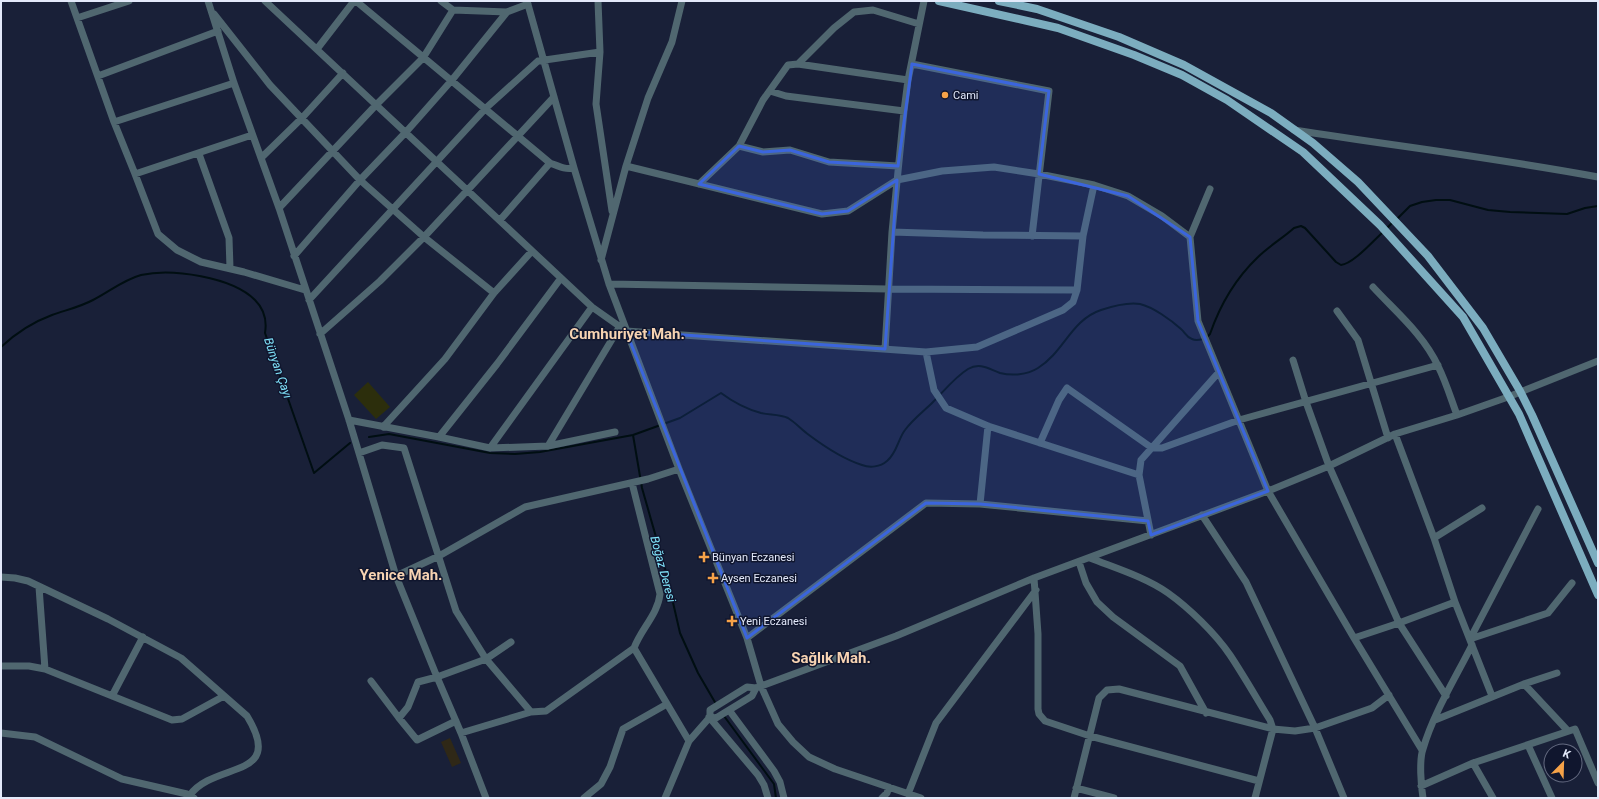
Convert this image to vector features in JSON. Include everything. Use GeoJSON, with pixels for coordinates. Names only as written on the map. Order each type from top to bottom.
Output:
{"type":"FeatureCollection","features":[{"type":"Feature","properties":{"kind":"main road"},"geometry":{"type":"LineString","coordinates":[[939,1],[1058,28],[1134,55],[1182,75],[1226,100],[1303,152],[1380,225],[1463,317],[1519,414],[1598,595]]}},
{"type":"Feature","properties":{"kind":"main road"},"geometry":{"type":"LineString","coordinates":[[999,1],[1037,9],[1112,35],[1179,63],[1271,113],[1313,143],[1358,182],[1428,256],[1483,328],[1520,391],[1598,563]]}},
{"type":"Feature","properties":{"kind":"street"},"geometry":{"type":"LineString","coordinates":[[71,1],[114,122],[158,234],[186,255],[201,262],[230,268],[305,290]]}},
{"type":"Feature","properties":{"kind":"street"},"geometry":{"type":"LineString","coordinates":[[77,18],[129,1]]}},
{"type":"Feature","properties":{"kind":"street"},"geometry":{"type":"LineString","coordinates":[[208,1],[234,83],[279,208],[349,420],[396,576],[436,677],[461,733],[486,798]]}},
{"type":"Feature","properties":{"kind":"street"},"geometry":{"type":"LineString","coordinates":[[265,1],[592,307],[623,328],[926,352],[977,347],[1063,310],[1073,302],[1083,236],[1094,185]]}},
{"type":"Feature","properties":{"kind":"street"},"geometry":{"type":"LineString","coordinates":[[317,49],[355,1],[550,162],[560,167],[569,169],[574,168]]}},
{"type":"Feature","properties":{"kind":"street"},"geometry":{"type":"LineString","coordinates":[[441,1],[453,10],[507,12],[528,3],[574,168],[623,328],[747,638],[758,687],[778,724],[793,742],[809,757],[835,769],[922,798]]}},
{"type":"Feature","properties":{"kind":"street"},"geometry":{"type":"LineString","coordinates":[[598,1],[600,52],[596,104],[612,215]]}},
{"type":"Feature","properties":{"kind":"street"},"geometry":{"type":"LineString","coordinates":[[601,260],[626,166],[648,98],[672,42],[682,1]]}},
{"type":"Feature","properties":{"kind":"street"},"geometry":{"type":"LineString","coordinates":[[885,349],[892,232],[904,111],[908,80],[924,1]]}},
{"type":"Feature","properties":{"kind":"street"},"geometry":{"type":"LineString","coordinates":[[212,10],[270,85],[360,180],[424,237],[494,293]]}},
{"type":"Feature","properties":{"kind":"street"},"geometry":{"type":"LineString","coordinates":[[279,208],[376,105],[423,58],[453,10]]}},
{"type":"Feature","properties":{"kind":"street"},"geometry":{"type":"LineString","coordinates":[[798,64],[834,28],[854,12],[873,10],[919,24]]}},
{"type":"Feature","properties":{"kind":"street"},"geometry":{"type":"LineString","coordinates":[[294,256],[360,180],[406,132],[452,80],[507,12]]}},
{"type":"Feature","properties":{"kind":"street"},"geometry":{"type":"LineString","coordinates":[[98,76],[218,31]]}},
{"type":"Feature","properties":{"kind":"street"},"geometry":{"type":"LineString","coordinates":[[309,300],[486,108],[538,61],[600,52]]}},
{"type":"Feature","properties":{"kind":"street"},"geometry":{"type":"LineString","coordinates":[[699,184],[739,146],[763,100],[788,65],[798,64],[908,80]]}},
{"type":"Feature","properties":{"kind":"street"},"geometry":{"type":"LineString","coordinates":[[912,64],[1049,91],[1032,236]]}},
{"type":"Feature","properties":{"kind":"street"},"geometry":{"type":"LineString","coordinates":[[261,158],[302,118],[343,73]]}},
{"type":"Feature","properties":{"kind":"street"},"geometry":{"type":"LineString","coordinates":[[114,122],[234,83]]}},
{"type":"Feature","properties":{"kind":"street"},"geometry":{"type":"LineString","coordinates":[[770,91],[786,96],[904,111]]}},
{"type":"Feature","properties":{"kind":"street"},"geometry":{"type":"LineString","coordinates":[[320,334],[380,281],[424,237],[554,97]]}},
{"type":"Feature","properties":{"kind":"street"},"geometry":{"type":"LineString","coordinates":[[1294,130],[1407,148],[1492,159],[1598,177]]}},
{"type":"Feature","properties":{"kind":"street"},"geometry":{"type":"LineString","coordinates":[[135,174],[199,154],[252,135]]}},
{"type":"Feature","properties":{"kind":"street"},"geometry":{"type":"LineString","coordinates":[[739,146],[763,152],[790,150],[829,162],[898,166]]}},
{"type":"Feature","properties":{"kind":"street"},"geometry":{"type":"LineString","coordinates":[[199,154],[228,238],[230,268]]}},
{"type":"Feature","properties":{"kind":"street"},"geometry":{"type":"LineString","coordinates":[[500,220],[550,162]]}},
{"type":"Feature","properties":{"kind":"street"},"geometry":{"type":"LineString","coordinates":[[626,166],[822,214],[848,211],[897,180],[942,171],[994,167],[1094,185],[1128,196],[1162,216],[1190,237]]}},
{"type":"Feature","properties":{"kind":"street"},"geometry":{"type":"LineString","coordinates":[[1210,189],[1190,237],[1198,322],[1268,491],[1354,638],[1422,750]]}},
{"type":"Feature","properties":{"kind":"street"},"geometry":{"type":"LineString","coordinates":[[892,232],[1083,236]]}},
{"type":"Feature","properties":{"kind":"street"},"geometry":{"type":"LineString","coordinates":[[383,427],[445,359],[494,293],[532,251]]}},
{"type":"Feature","properties":{"kind":"street"},"geometry":{"type":"LineString","coordinates":[[439,437],[497,364],[561,278]]}},
{"type":"Feature","properties":{"kind":"street"},"geometry":{"type":"LineString","coordinates":[[609,284],[888,289],[1076,290]]}},
{"type":"Feature","properties":{"kind":"street"},"geometry":{"type":"LineString","coordinates":[[1373,287],[1418,334],[1438,365],[1457,416]]}},
{"type":"Feature","properties":{"kind":"street"},"geometry":{"type":"LineString","coordinates":[[490,448],[592,307]]}},
{"type":"Feature","properties":{"kind":"street"},"geometry":{"type":"LineString","coordinates":[[1337,311],[1358,340],[1388,438]]}},
{"type":"Feature","properties":{"kind":"street"},"geometry":{"type":"LineString","coordinates":[[548,446],[623,328]]}},
{"type":"Feature","properties":{"kind":"street"},"geometry":{"type":"LineString","coordinates":[[926,352],[934,390],[946,408],[988,426],[1139,475]]}},
{"type":"Feature","properties":{"kind":"street"},"geometry":{"type":"LineString","coordinates":[[1293,360],[1329,466],[1399,623],[1446,696]]}},
{"type":"Feature","properties":{"kind":"street"},"geometry":{"type":"LineString","coordinates":[[665,798],[689,741],[722,703],[747,687],[758,687],[896,636],[1034,578],[1268,491],[1329,466],[1395,434],[1457,416],[1598,361]]}},
{"type":"Feature","properties":{"kind":"street"},"geometry":{"type":"LineString","coordinates":[[1040,443],[1059,400],[1067,388],[1152,448],[1162,448],[1239,420],[1438,365]]}},
{"type":"Feature","properties":{"kind":"street"},"geometry":{"type":"LineString","coordinates":[[1151,534],[1139,475],[1141,460],[1219,372]]}},
{"type":"Feature","properties":{"kind":"street"},"geometry":{"type":"LineString","coordinates":[[349,420],[490,448],[548,446],[615,432]]}},
{"type":"Feature","properties":{"kind":"street"},"geometry":{"type":"LineString","coordinates":[[980,504],[988,426]]}},
{"type":"Feature","properties":{"kind":"street"},"geometry":{"type":"LineString","coordinates":[[1395,434],[1434,538],[1455,602],[1492,696]]}},
{"type":"Feature","properties":{"kind":"street"},"geometry":{"type":"LineString","coordinates":[[358,452],[382,445],[404,448],[456,611],[486,659],[531,712]]}},
{"type":"Feature","properties":{"kind":"street"},"geometry":{"type":"LineString","coordinates":[[396,576],[439,556],[525,507],[648,479],[680,469]]}},
{"type":"Feature","properties":{"kind":"street"},"geometry":{"type":"LineString","coordinates":[[461,733],[531,712],[546,711],[634,648],[643,629],[654,613],[659,602],[660,594],[634,482]]}},
{"type":"Feature","properties":{"kind":"street"},"geometry":{"type":"LineString","coordinates":[[747,638],[926,503],[980,504],[1148,521]]}},
{"type":"Feature","properties":{"kind":"street"},"geometry":{"type":"LineString","coordinates":[[1434,538],[1482,508]]}},
{"type":"Feature","properties":{"kind":"street"},"geometry":{"type":"LineString","coordinates":[[1423,798],[1421,786],[1422,750],[1471,642],[1538,509]]}},
{"type":"Feature","properties":{"kind":"street"},"geometry":{"type":"LineString","coordinates":[[1202,515],[1246,582],[1315,728],[1344,798]]}},
{"type":"Feature","properties":{"kind":"street"},"geometry":{"type":"LineString","coordinates":[[1090,558],[1143,580],[1167,592],[1188,610],[1230,655],[1270,720],[1273,729],[1255,798]]}},
{"type":"Feature","properties":{"kind":"street"},"geometry":{"type":"LineString","coordinates":[[1079,562],[1086,583],[1097,602],[1114,618],[1180,666],[1206,713]]}},
{"type":"Feature","properties":{"kind":"street"},"geometry":{"type":"LineString","coordinates":[[1,577],[21,579],[39,587],[143,637],[181,658],[247,716],[252,724],[260,745],[258,753],[253,761],[202,784],[192,797],[122,779],[35,737],[1,733]]}},
{"type":"Feature","properties":{"kind":"street"},"geometry":{"type":"LineString","coordinates":[[1034,578],[1038,634],[1038,709],[1039,714],[1045,721],[1090,736],[1259,781]]}},
{"type":"Feature","properties":{"kind":"street"},"geometry":{"type":"LineString","coordinates":[[1471,642],[1548,613],[1572,583]]}},
{"type":"Feature","properties":{"kind":"street"},"geometry":{"type":"LineString","coordinates":[[39,587],[45,669]]}},
{"type":"Feature","properties":{"kind":"street"},"geometry":{"type":"LineString","coordinates":[[908,794],[936,723],[1036,590]]}},
{"type":"Feature","properties":{"kind":"street"},"geometry":{"type":"LineString","coordinates":[[1354,638],[1455,602]]}},
{"type":"Feature","properties":{"kind":"street"},"geometry":{"type":"LineString","coordinates":[[112,696],[143,637]]}},
{"type":"Feature","properties":{"kind":"street"},"geometry":{"type":"LineString","coordinates":[[400,718],[408,707],[418,682],[486,659],[511,642]]}},
{"type":"Feature","properties":{"kind":"street"},"geometry":{"type":"LineString","coordinates":[[634,648],[689,741]]}},
{"type":"Feature","properties":{"kind":"street"},"geometry":{"type":"LineString","coordinates":[[1,666],[29,666],[45,669],[166,718],[177,720],[182,719],[224,696]]}},
{"type":"Feature","properties":{"kind":"street"},"geometry":{"type":"LineString","coordinates":[[1435,720],[1492,696],[1557,673]]}},
{"type":"Feature","properties":{"kind":"street"},"geometry":{"type":"LineString","coordinates":[[371,681],[417,740],[456,721]]}},
{"type":"Feature","properties":{"kind":"street"},"geometry":{"type":"LineString","coordinates":[[1524,684],[1568,731]]}},
{"type":"Feature","properties":{"kind":"street"},"geometry":{"type":"LineString","coordinates":[[711,715],[728,711],[752,696],[758,687]]}},
{"type":"Feature","properties":{"kind":"street"},"geometry":{"type":"LineString","coordinates":[[1074,798],[1099,698],[1102,693],[1113,689],[1273,729],[1295,731],[1315,728],[1372,708],[1389,695]]}},
{"type":"Feature","properties":{"kind":"street"},"geometry":{"type":"LineString","coordinates":[[584,798],[601,784],[610,767],[623,729],[667,704]]}},
{"type":"Feature","properties":{"kind":"street"},"geometry":{"type":"LineString","coordinates":[[728,711],[774,771],[780,782],[784,798]]}},
{"type":"Feature","properties":{"kind":"street"},"geometry":{"type":"LineString","coordinates":[[711,715],[758,775],[764,785],[768,798]]}},
{"type":"Feature","properties":{"kind":"street"},"geometry":{"type":"LineString","coordinates":[[1421,786],[1473,763],[1575,729],[1598,783]]}},
{"type":"Feature","properties":{"kind":"street"},"geometry":{"type":"LineString","coordinates":[[1528,745],[1552,798]]}},
{"type":"Feature","properties":{"kind":"street"},"geometry":{"type":"LineString","coordinates":[[1473,763],[1493,798]]}},
{"type":"Feature","properties":{"kind":"street"},"geometry":{"type":"LineString","coordinates":[[882,798],[887,793],[889,788]]}},
{"type":"Feature","properties":{"kind":"street"},"geometry":{"type":"LineString","coordinates":[[1076,788],[1114,798]]}},
{"type":"Feature","properties":{"kind":"highlighted area"},"geometry":{"type":"Polygon","coordinates":[[[912,64],[1049,91],[1039,174],[1128,196],[1190,237],[1198,321],[1268,491],[1151,535],[1148,521],[980,504],[926,503],[747,638],[626,331],[885,349],[897,180],[848,211],[822,214],[699,184],[739,146],[763,152],[790,150],[829,162],[898,166],[912,64]]]}},
{"type":"Feature","properties":{"kind":"shaded area"},"geometry":{"type":"Polygon","coordinates":[[[450,738],[461,763],[452,767],[441,742],[450,738]]]}},
{"type":"Feature","properties":{"kind":"green space"},"geometry":{"type":"Polygon","coordinates":[[[368,382],[390,407],[376,419],[354,395],[368,382]]]}},
{"type":"Feature","properties":{"kind":"waterway"},"geometry":{"type":"LineString","coordinates":[[1398,218],[1410,206],[1436,200],[1450,200],[1488,210],[1510,212],[1567,214],[1585,208],[1598,206]]}},
{"type":"Feature","properties":{"kind":"waterway"},"geometry":{"type":"LineString","coordinates":[[1388,227],[1392,223]]}},
{"type":"Feature","properties":{"kind":"waterway"},"geometry":{"type":"LineString","coordinates":[[1207,337],[1210,334],[1224,302],[1250,265],[1262,253],[1294,228],[1301,226],[1305,228],[1336,262],[1341,265],[1346,264],[1357,257],[1382,233]]}},
{"type":"Feature","properties":{"kind":"waterway","name":"Bünyan Çayı"},"geometry":{"type":"LineString","coordinates":[[1,347],[13,337],[38,321],[78,307],[134,277],[154,273],[169,273],[201,276],[217,280],[232,285],[245,292],[255,300],[263,311],[266,324],[265,333],[314,473],[350,443]]}},
{"type":"Feature","properties":{"kind":"waterway"},"geometry":{"type":"LineString","coordinates":[[369,437],[389,434],[490,453],[515,454],[540,452],[633,435],[680,418],[721,393],[750,409],[761,413],[788,418],[806,433],[841,456],[862,465],[875,466],[881,465],[890,458],[908,426],[963,372],[977,366],[1000,373],[1009,374],[1019,374],[1034,370],[1055,354],[1082,321],[1101,310],[1126,304],[1140,304],[1167,318],[1193,340],[1203,339]]}},
{"type":"Feature","properties":{"kind":"waterway","name":"Boğaz Deresi"},"geometry":{"type":"LineString","coordinates":[[633,435],[642,488],[666,572],[680,633],[698,673],[716,704]]}},
{"type":"Feature","properties":{"kind":"waterway","name":"Boğaz Deresi"},"geometry":{"type":"LineString","coordinates":[[724,716],[774,784],[776,798]]}},
{"type":"Feature","properties":{"kind":"place","name":"Cami"},"geometry":{"type":"Point","coordinates":[945,95]}},
{"type":"Feature","properties":{"kind":"place","name":"Bünyan Eczanesi"},"geometry":{"type":"Point","coordinates":[704,557]}},
{"type":"Feature","properties":{"kind":"place","name":"Aysen Eczanesi"},"geometry":{"type":"Point","coordinates":[713,578]}},
{"type":"Feature","properties":{"kind":"place","name":"Yeni Eczanesi"},"geometry":{"type":"Point","coordinates":[732,621]}},
{"type":"Feature","properties":{"kind":"district","name":"Cumhuriyet Mah."},"geometry":{"type":"Point","coordinates":[627,334]}},
{"type":"Feature","properties":{"kind":"district","name":"Yenice Mah."},"geometry":{"type":"Point","coordinates":[401,575]}},
{"type":"Feature","properties":{"kind":"district","name":"Sağlık Mah."},"geometry":{"type":"Point","coordinates":[831,658]}}]}
